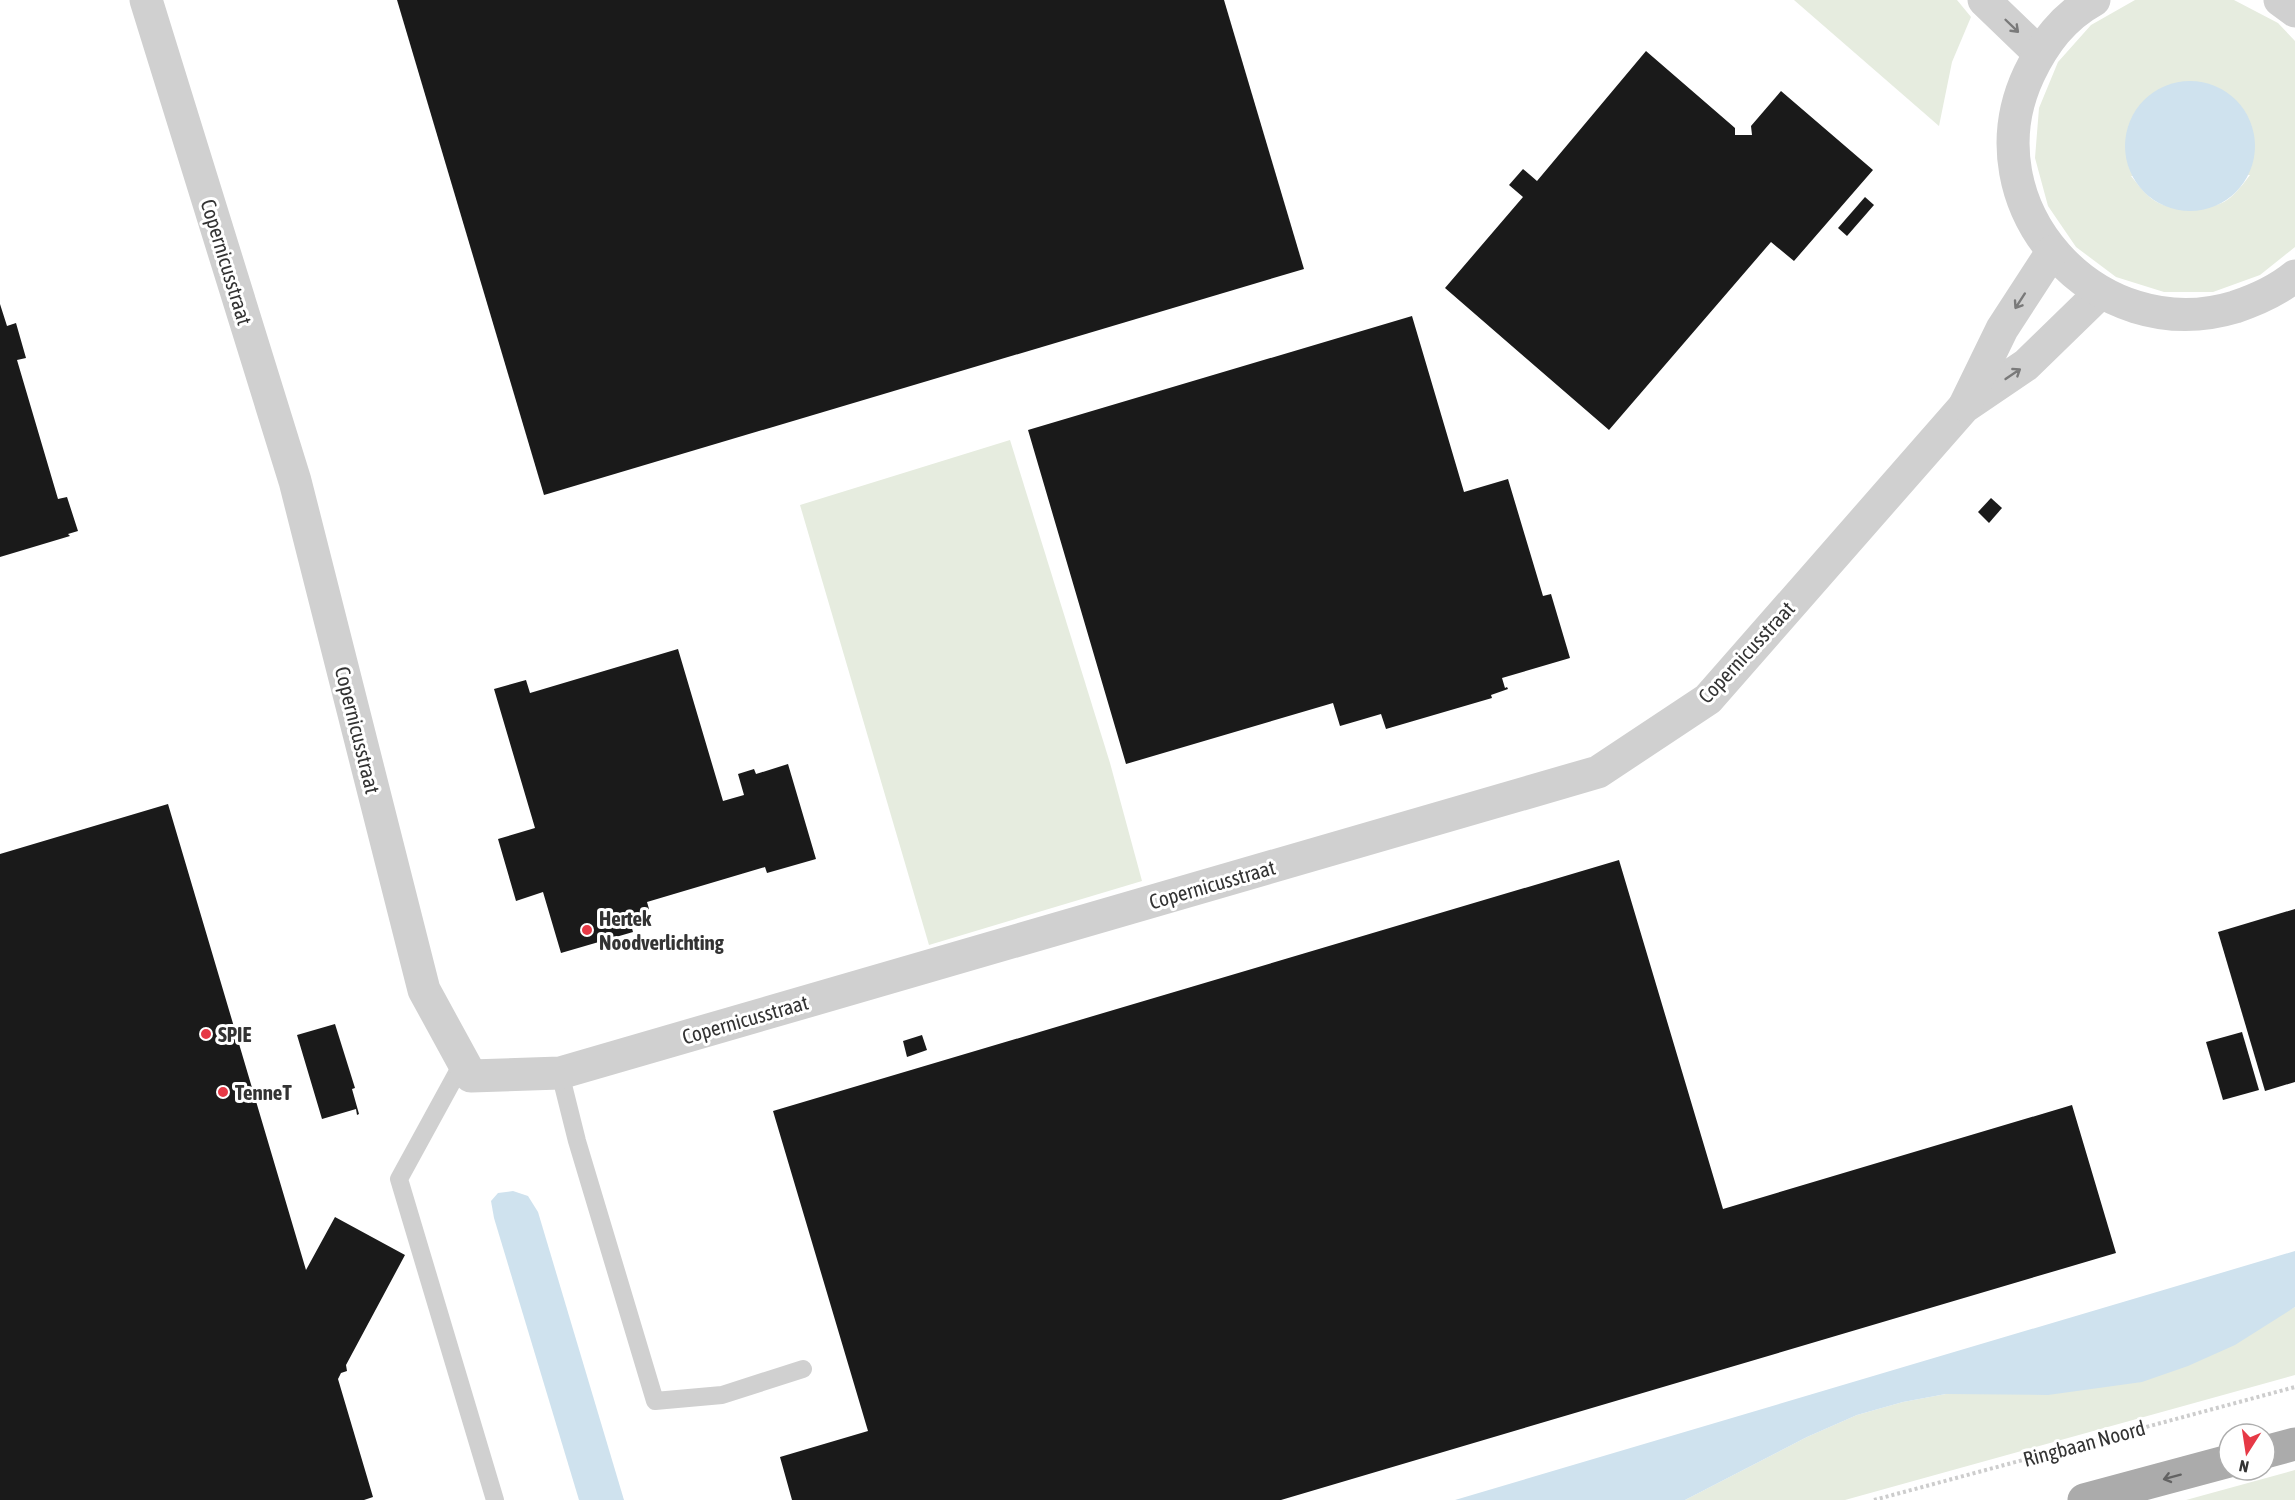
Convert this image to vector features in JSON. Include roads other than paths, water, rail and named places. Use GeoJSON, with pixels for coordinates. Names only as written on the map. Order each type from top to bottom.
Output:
{"type":"FeatureCollection","features":[{"type":"Feature","properties":{"kind":"main road"},"geometry":{"type":"LineString","coordinates":[[2277,1449],[2295,1444]]}},
{"type":"Feature","properties":{"kind":"main road"},"geometry":{"type":"LineString","coordinates":[[2085,1500],[2217,1464]]}},
{"type":"Feature","properties":{"kind":"street","name":"Copernicusstraat"},"geometry":{"type":"LineString","coordinates":[[146,0],[295,481],[424,990],[471,1076],[560,1073],[1598,772],[1708,699],[1964,407],[2026,365],[2100,293]]}},
{"type":"Feature","properties":{"kind":"street"},"geometry":{"type":"LineString","coordinates":[[1984,0],[2039,52]]}},
{"type":"Feature","properties":{"kind":"street"},"geometry":{"type":"LineString","coordinates":[[2280,0],[2295,11]]}},
{"type":"Feature","properties":{"kind":"street"},"geometry":{"type":"LineString","coordinates":[[2078,3],[2039,52],[2021,91],[2014,133],[2016,175],[2030,216],[2052,252],[2074,274],[2100,293],[2137,308],[2177,315],[2216,313],[2255,301],[2293,280]]}},
{"type":"Feature","properties":{"kind":"street","name":"Copernicusstraat"},"geometry":{"type":"LineString","coordinates":[[1964,407],[2002,329],[2052,252]]}},
{"type":"Feature","properties":{"kind":"lane"},"geometry":{"type":"LineString","coordinates":[[463,1062],[399,1179],[495,1500]]}},
{"type":"Feature","properties":{"kind":"lane"},"geometry":{"type":"LineString","coordinates":[[560,1073],[577,1141],[655,1401],[722,1395],[803,1369]]}},
{"type":"Feature","properties":{"kind":"water"},"geometry":{"type":"Polygon","coordinates":[[[2190,81],[2215,86],[2236,100],[2250,121],[2255,146],[2250,171],[2236,192],[2215,206],[2190,211],[2165,206],[2144,192],[2130,171],[2125,146],[2130,121],[2144,100],[2165,86],[2190,81]]]}},
{"type":"Feature","properties":{"kind":"water"},"geometry":{"type":"Polygon","coordinates":[[[513,1191],[528,1196],[538,1212],[624,1500],[579,1500],[494,1218],[491,1201],[498,1193],[513,1191]]]}},
{"type":"Feature","properties":{"kind":"water"},"geometry":{"type":"Polygon","coordinates":[[[2295,1251],[2295,1307],[2235,1345],[2188,1366],[2142,1382],[2048,1395],[1946,1394],[1903,1402],[1857,1415],[1807,1437],[1685,1500],[1455,1500],[2295,1251]]]}},
{"type":"Feature","properties":{"kind":"place","name":"Hertek Noodverlichting"},"geometry":{"type":"Point","coordinates":[587,930]}},
{"type":"Feature","properties":{"kind":"place","name":"SPIE"},"geometry":{"type":"Point","coordinates":[206,1034]}},
{"type":"Feature","properties":{"kind":"place","name":"TenneT"},"geometry":{"type":"Point","coordinates":[223,1092]}}]}
